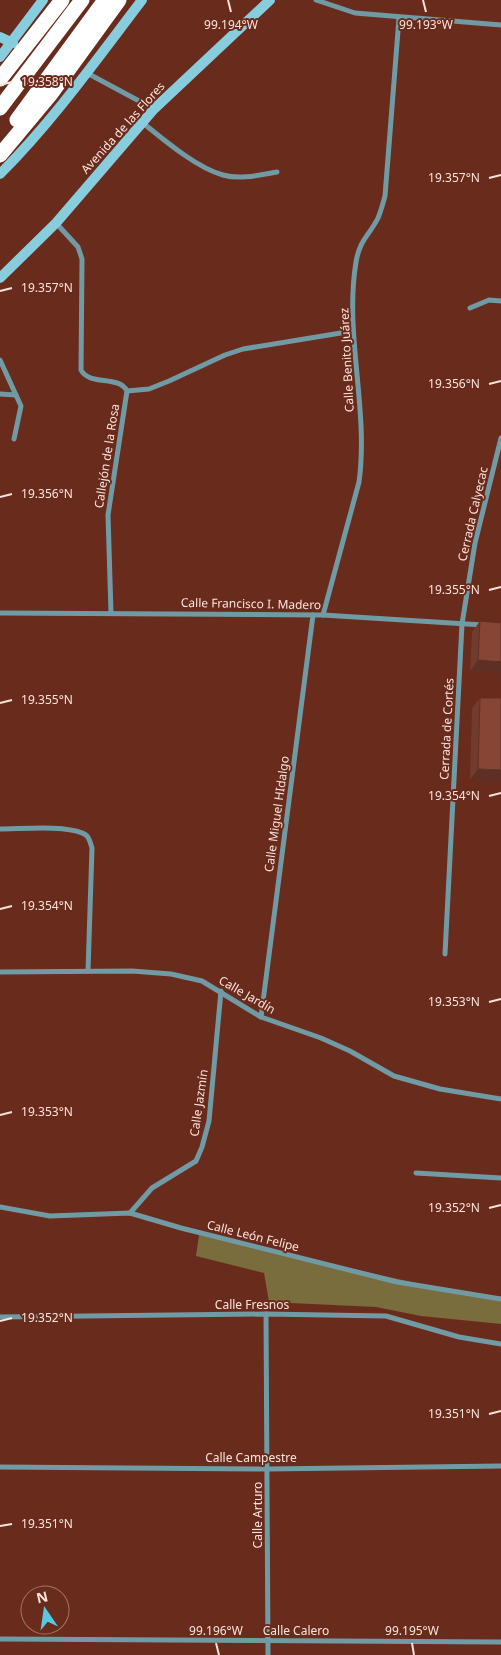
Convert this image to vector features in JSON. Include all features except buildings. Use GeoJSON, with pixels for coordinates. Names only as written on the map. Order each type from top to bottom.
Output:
{"type":"FeatureCollection","features":[{"type":"Feature","properties":{"kind":"highway"},"geometry":{"type":"LineString","coordinates":[[0,79],[62,0]]}},
{"type":"Feature","properties":{"kind":"highway"},"geometry":{"type":"LineString","coordinates":[[0,108],[82,0]]}},
{"type":"Feature","properties":{"kind":"highway"},"geometry":{"type":"LineString","coordinates":[[0,144],[105,0]]}},
{"type":"Feature","properties":{"kind":"highway"},"geometry":{"type":"LineString","coordinates":[[0,155],[50,95],[119,0]]}},
{"type":"Feature","properties":{"kind":"street"},"geometry":{"type":"LineString","coordinates":[[0,57],[13,43],[43,0]]}},
{"type":"Feature","properties":{"kind":"street"},"geometry":{"type":"LineString","coordinates":[[0,174],[19,155],[87,73],[142,0]]}},
{"type":"Feature","properties":{"kind":"street","name":"Avenida de las Flores"},"geometry":{"type":"LineString","coordinates":[[0,278],[56,223],[154,109],[270,0]]}},
{"type":"Feature","properties":{"kind":"street"},"geometry":{"type":"LineString","coordinates":[[316,0],[355,12],[399,18],[501,25]]}},
{"type":"Feature","properties":{"kind":"street","name":"Calle Benito Juárez"},"geometry":{"type":"LineString","coordinates":[[323,615],[359,482],[362,460],[353,331],[356,262],[360,242],[378,218],[385,196],[399,18]]}},
{"type":"Feature","properties":{"kind":"street"},"geometry":{"type":"LineString","coordinates":[[0,37],[13,43]]}},
{"type":"Feature","properties":{"kind":"street"},"geometry":{"type":"LineString","coordinates":[[87,73],[154,109]]}},
{"type":"Feature","properties":{"kind":"street"},"geometry":{"type":"LineString","coordinates":[[143,123],[208,169],[224,176],[242,177],[277,172]]}},
{"type":"Feature","properties":{"kind":"street","name":"Callejón de la Rosa"},"geometry":{"type":"LineString","coordinates":[[56,223],[78,248],[82,259],[80,370],[88,378],[121,385],[127,391],[108,514],[111,613]]}},
{"type":"Feature","properties":{"kind":"street"},"geometry":{"type":"LineString","coordinates":[[470,308],[489,300],[501,302]]}},
{"type":"Feature","properties":{"kind":"street"},"geometry":{"type":"LineString","coordinates":[[127,391],[149,389],[170,382],[225,355],[243,349],[353,331]]}},
{"type":"Feature","properties":{"kind":"street"},"geometry":{"type":"LineString","coordinates":[[0,360],[20,406],[14,439]]}},
{"type":"Feature","properties":{"kind":"street"},"geometry":{"type":"LineString","coordinates":[[0,394],[16,395]]}},
{"type":"Feature","properties":{"kind":"street","name":"Cerrada Calyecac"},"geometry":{"type":"LineString","coordinates":[[462,624],[475,543],[501,438]]}},
{"type":"Feature","properties":{"kind":"street","name":"Calle Francisco I. Madero"},"geometry":{"type":"LineString","coordinates":[[0,614],[323,615],[491,626]]}},
{"type":"Feature","properties":{"kind":"street","name":"Calle Miguel HIdalgo"},"geometry":{"type":"LineString","coordinates":[[261,1017],[313,615]]}},
{"type":"Feature","properties":{"kind":"street","name":"Cerrada de Cortés"},"geometry":{"type":"LineString","coordinates":[[445,954],[462,624]]}},
{"type":"Feature","properties":{"kind":"street"},"geometry":{"type":"LineString","coordinates":[[0,829],[67,830],[84,833],[90,838],[92,848],[88,971]]}},
{"type":"Feature","properties":{"kind":"street","name":"Calle Jardín"},"geometry":{"type":"LineString","coordinates":[[0,972],[88,971],[171,974],[202,981],[261,1017],[321,1038],[350,1051],[394,1076],[440,1089],[501,1099]]}},
{"type":"Feature","properties":{"kind":"street","name":"Calle Jazmín"},"geometry":{"type":"LineString","coordinates":[[130,1213],[152,1188],[196,1161],[202,1147],[209,1120],[221,991]]}},
{"type":"Feature","properties":{"kind":"street"},"geometry":{"type":"LineString","coordinates":[[416,1173],[501,1178]]}},
{"type":"Feature","properties":{"kind":"street","name":"Calle León Felipe"},"geometry":{"type":"LineString","coordinates":[[0,1207],[50,1216],[130,1213],[182,1228],[397,1282],[501,1299]]}},
{"type":"Feature","properties":{"kind":"street","name":"Calle Fresnos"},"geometry":{"type":"LineString","coordinates":[[0,1317],[266,1314],[386,1316],[458,1337],[501,1344]]}},
{"type":"Feature","properties":{"kind":"street","name":"Calle Arturo"},"geometry":{"type":"LineString","coordinates":[[266,1314],[268,1655]]}},
{"type":"Feature","properties":{"kind":"street","name":"Calle Campestre"},"geometry":{"type":"LineString","coordinates":[[0,1467],[268,1469],[501,1466]]}},
{"type":"Feature","properties":{"kind":"street","name":"Calle Calero"},"geometry":{"type":"LineString","coordinates":[[0,1639],[501,1642]]}},
{"type":"Feature","properties":{"kind":"shaded area"},"geometry":{"type":"Polygon","coordinates":[[[199,1235],[466,1294],[501,1297],[501,1324],[421,1316],[376,1307],[269,1302],[264,1273],[196,1256],[199,1235]]]}}]}
